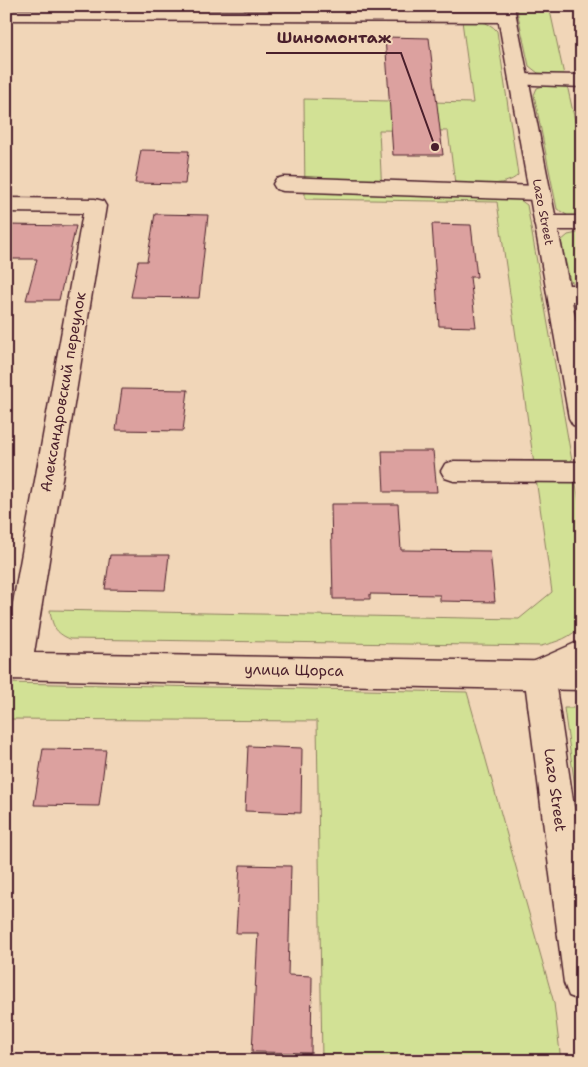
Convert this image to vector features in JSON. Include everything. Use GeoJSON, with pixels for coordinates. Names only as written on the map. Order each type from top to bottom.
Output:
{"type":"FeatureCollection","features":[{"type":"Feature","properties":{"kind":"street"},"geometry":{"type":"LineString","coordinates":[[6,15],[506,12]]}},
{"type":"Feature","properties":{"kind":"street","name":"Lazo Street"},"geometry":{"type":"LineString","coordinates":[[506,12],[582,416]]}},
{"type":"Feature","properties":{"kind":"street"},"geometry":{"type":"LineString","coordinates":[[518,80],[582,81]]}},
{"type":"Feature","properties":{"kind":"street"},"geometry":{"type":"LineString","coordinates":[[283,184],[540,193]]}},
{"type":"Feature","properties":{"kind":"street","name":"Александровский переулок"},"geometry":{"type":"LineString","coordinates":[[6,205],[95,206],[12,666]]}},
{"type":"Feature","properties":{"kind":"street"},"geometry":{"type":"LineString","coordinates":[[545,223],[582,223]]}},
{"type":"Feature","properties":{"kind":"street"},"geometry":{"type":"LineString","coordinates":[[558,293],[582,293]]}},
{"type":"Feature","properties":{"kind":"street"},"geometry":{"type":"LineString","coordinates":[[454,471],[582,472]]}},
{"type":"Feature","properties":{"kind":"street"},"geometry":{"type":"LineString","coordinates":[[539,674],[582,653]]}},
{"type":"Feature","properties":{"kind":"street","name":"улица Щорса"},"geometry":{"type":"LineString","coordinates":[[12,666],[582,676]]}},
{"type":"Feature","properties":{"kind":"street","name":"Lazo Street"},"geometry":{"type":"LineString","coordinates":[[539,674],[582,983]]}},
{"type":"Feature","properties":{"kind":"green space"},"geometry":{"type":"Polygon","coordinates":[[[516,6],[549,6],[564,75],[538,73],[529,66],[516,6]]]}},
{"type":"Feature","properties":{"kind":"green space"},"geometry":{"type":"Polygon","coordinates":[[[462,21],[485,23],[497,31],[518,175],[513,179],[497,184],[455,183],[448,131],[379,130],[382,195],[516,197],[527,205],[582,518],[582,624],[569,636],[541,646],[70,639],[61,634],[53,624],[50,610],[519,619],[552,592],[497,202],[305,199],[304,99],[473,103],[462,21]]]}},
{"type":"Feature","properties":{"kind":"green space"},"geometry":{"type":"Polygon","coordinates":[[[546,85],[567,85],[582,152],[582,217],[570,217],[557,209],[534,95],[537,88],[546,85]]]}},
{"type":"Feature","properties":{"kind":"green space"},"geometry":{"type":"Polygon","coordinates":[[[582,232],[582,286],[570,281],[561,241],[568,235],[582,232]]]}},
{"type":"Feature","properties":{"kind":"green space"},"geometry":{"type":"Polygon","coordinates":[[[6,683],[467,692],[554,1003],[561,1061],[322,1061],[317,721],[6,719],[6,683]]]}},
{"type":"Feature","properties":{"kind":"green space"},"geometry":{"type":"Polygon","coordinates":[[[564,708],[582,708],[582,837],[564,708]]]}},
{"type":"Feature","properties":{"kind":"building"},"geometry":{"type":"Polygon","coordinates":[[[385,37],[429,38],[443,155],[393,155],[385,37]]]}},
{"type":"Feature","properties":{"kind":"building"},"geometry":{"type":"Polygon","coordinates":[[[141,150],[189,151],[185,184],[135,183],[141,150]]]}},
{"type":"Feature","properties":{"kind":"building"},"geometry":{"type":"Polygon","coordinates":[[[155,214],[208,215],[199,298],[131,297],[138,261],[147,261],[155,214]]]}},
{"type":"Feature","properties":{"kind":"building"},"geometry":{"type":"Polygon","coordinates":[[[432,224],[471,225],[477,277],[470,277],[476,327],[439,326],[432,224]]]}},
{"type":"Feature","properties":{"kind":"building"},"geometry":{"type":"Polygon","coordinates":[[[6,225],[76,226],[59,300],[26,300],[37,259],[6,259],[6,225]]]}},
{"type":"Feature","properties":{"kind":"building"},"geometry":{"type":"Polygon","coordinates":[[[122,389],[188,390],[183,431],[116,430],[122,389]]]}},
{"type":"Feature","properties":{"kind":"building"},"geometry":{"type":"Polygon","coordinates":[[[382,451],[433,451],[437,492],[384,492],[382,451]]]}},
{"type":"Feature","properties":{"kind":"building"},"geometry":{"type":"Polygon","coordinates":[[[331,504],[398,504],[401,550],[490,551],[495,602],[440,601],[440,595],[370,594],[370,599],[333,599],[331,504]]]}},
{"type":"Feature","properties":{"kind":"building"},"geometry":{"type":"Polygon","coordinates":[[[110,555],[169,555],[165,590],[105,589],[110,555]]]}},
{"type":"Feature","properties":{"kind":"building"},"geometry":{"type":"Polygon","coordinates":[[[248,746],[302,748],[301,813],[245,811],[248,746]]]}},
{"type":"Feature","properties":{"kind":"building"},"geometry":{"type":"Polygon","coordinates":[[[43,749],[106,750],[99,806],[34,805],[43,749]]]}},
{"type":"Feature","properties":{"kind":"building"},"geometry":{"type":"Polygon","coordinates":[[[240,865],[291,866],[288,975],[312,976],[311,1053],[252,1052],[258,933],[236,933],[240,865]]]}},
{"type":"Feature","properties":{"kind":"place","name":"Шиномонтаж"},"geometry":{"type":"Point","coordinates":[435,147]}}]}
